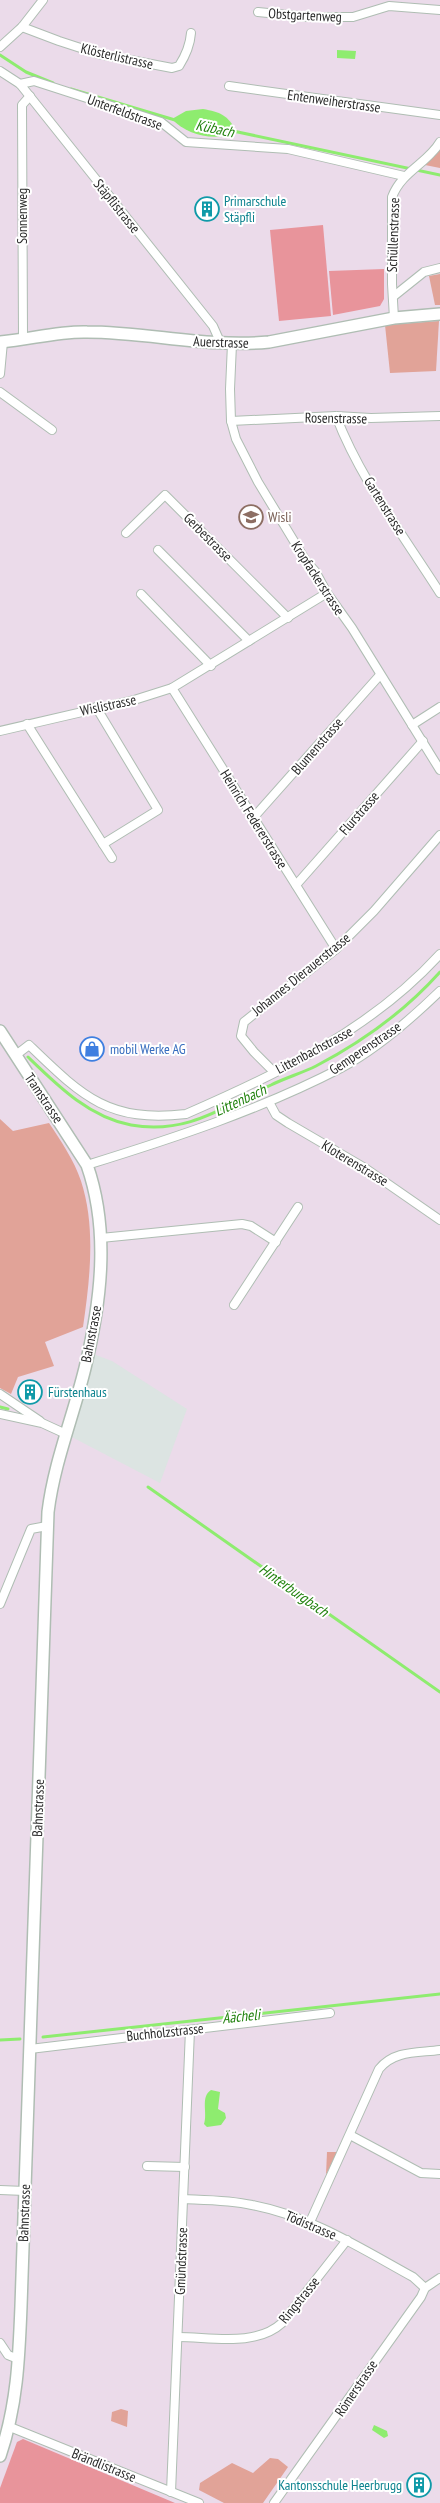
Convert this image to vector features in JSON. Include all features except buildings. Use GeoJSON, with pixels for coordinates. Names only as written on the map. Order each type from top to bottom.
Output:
{"type":"FeatureCollection","features":[{"type":"Feature","properties":{"kind":"main road","name":"Auerstrasse"},"geometry":{"type":"LineString","coordinates":[[1,342],[50,334],[87,332],[227,344],[269,342],[394,318],[440,314]]}},
{"type":"Feature","properties":{"kind":"main road","name":"Tramstrasse"},"geometry":{"type":"LineString","coordinates":[[0,1031],[87,1165]]}},
{"type":"Feature","properties":{"kind":"main road","name":"Bahnstrasse"},"geometry":{"type":"LineString","coordinates":[[0,2456],[10,2427],[15,2400],[18,2359],[47,1526],[53,1484],[85,1368],[100,1283],[101,1238],[95,1189],[87,1165]]}},
{"type":"Feature","properties":{"kind":"street"},"geometry":{"type":"LineString","coordinates":[[0,47],[22,26],[43,0]]}},
{"type":"Feature","properties":{"kind":"street","name":"Obstgartenweg"},"geometry":{"type":"LineString","coordinates":[[258,12],[308,17],[353,17],[389,6],[440,10]]}},
{"type":"Feature","properties":{"kind":"street","name":"Klösterlistrasse"},"geometry":{"type":"LineString","coordinates":[[22,26],[59,42],[99,54],[172,68],[179,66],[183,60],[190,45],[191,33]]}},
{"type":"Feature","properties":{"kind":"street","name":"Stäpflistrasse"},"geometry":{"type":"LineString","coordinates":[[3,72],[20,84],[30,96],[227,344]]}},
{"type":"Feature","properties":{"kind":"street","name":"Unterfeldstrasse"},"geometry":{"type":"LineString","coordinates":[[20,84],[34,81],[161,122],[186,142],[288,149],[406,175]]}},
{"type":"Feature","properties":{"kind":"street","name":"Entenweiherstrasse"},"geometry":{"type":"LineString","coordinates":[[228,86],[440,115]]}},
{"type":"Feature","properties":{"kind":"street","name":"Sonnenweg"},"geometry":{"type":"LineString","coordinates":[[23,338],[22,105],[30,96]]}},
{"type":"Feature","properties":{"kind":"street","name":"Schüllenstrasse"},"geometry":{"type":"LineString","coordinates":[[394,318],[392,197],[396,187],[406,175],[440,142]]}},
{"type":"Feature","properties":{"kind":"street"},"geometry":{"type":"LineString","coordinates":[[394,296],[424,272],[440,268]]}},
{"type":"Feature","properties":{"kind":"street"},"geometry":{"type":"LineString","coordinates":[[0,374],[1,342]]}},
{"type":"Feature","properties":{"kind":"street","name":"Kropfackerstrasse"},"geometry":{"type":"LineString","coordinates":[[227,344],[231,421],[243,456],[327,593],[440,770]]}},
{"type":"Feature","properties":{"kind":"street"},"geometry":{"type":"LineString","coordinates":[[0,392],[52,430]]}},
{"type":"Feature","properties":{"kind":"street","name":"Rosenstrasse"},"geometry":{"type":"LineString","coordinates":[[231,421],[336,416],[372,418],[440,416]]}},
{"type":"Feature","properties":{"kind":"street","name":"Gartenstrasse"},"geometry":{"type":"LineString","coordinates":[[336,416],[344,437],[367,477],[440,593]]}},
{"type":"Feature","properties":{"kind":"street","name":"Gerbestrasse"},"geometry":{"type":"LineString","coordinates":[[126,533],[165,495],[288,618]]}},
{"type":"Feature","properties":{"kind":"street"},"geometry":{"type":"LineString","coordinates":[[158,550],[249,641]]}},
{"type":"Feature","properties":{"kind":"street","name":"Wislistrasse"},"geometry":{"type":"LineString","coordinates":[[0,731],[134,700],[172,688],[211,666],[327,593]]}},
{"type":"Feature","properties":{"kind":"street"},"geometry":{"type":"LineString","coordinates":[[141,594],[211,666]]}},
{"type":"Feature","properties":{"kind":"street","name":"Blumenstrasse"},"geometry":{"type":"LineString","coordinates":[[254,817],[380,675]]}},
{"type":"Feature","properties":{"kind":"street","name":"Heinrich Federerstrasse"},"geometry":{"type":"LineString","coordinates":[[172,688],[336,949]]}},
{"type":"Feature","properties":{"kind":"street"},"geometry":{"type":"LineString","coordinates":[[412,725],[440,707]]}},
{"type":"Feature","properties":{"kind":"street"},"geometry":{"type":"LineString","coordinates":[[96,708],[160,813],[102,844]]}},
{"type":"Feature","properties":{"kind":"street"},"geometry":{"type":"LineString","coordinates":[[27,724],[112,858]]}},
{"type":"Feature","properties":{"kind":"street","name":"Flurstrasse"},"geometry":{"type":"LineString","coordinates":[[296,885],[423,742]]}},
{"type":"Feature","properties":{"kind":"street","name":"Johannes Dierauerstrasse"},"geometry":{"type":"LineString","coordinates":[[274,1072],[245,1043],[241,1036],[244,1022],[336,949],[374,911],[440,835]]}},
{"type":"Feature","properties":{"kind":"street","name":"Littenbachstrasse"},"geometry":{"type":"LineString","coordinates":[[16,1056],[29,1045],[60,1075],[96,1102],[131,1115],[160,1117],[186,1114],[326,1046],[355,1028],[398,996],[440,954]]}},
{"type":"Feature","properties":{"kind":"street","name":"Gemperenstrasse"},"geometry":{"type":"LineString","coordinates":[[87,1165],[192,1132],[270,1104],[342,1067],[375,1045],[440,992]]}},
{"type":"Feature","properties":{"kind":"street","name":"Kloterenstrasse"},"geometry":{"type":"LineString","coordinates":[[270,1104],[276,1114],[288,1124],[365,1168],[440,1220]]}},
{"type":"Feature","properties":{"kind":"street"},"geometry":{"type":"LineString","coordinates":[[234,1305],[298,1207]]}},
{"type":"Feature","properties":{"kind":"street"},"geometry":{"type":"LineString","coordinates":[[101,1238],[242,1224],[251,1226],[276,1242]]}},
{"type":"Feature","properties":{"kind":"street"},"geometry":{"type":"LineString","coordinates":[[0,1394],[42,1422],[66,1434]]}},
{"type":"Feature","properties":{"kind":"street"},"geometry":{"type":"LineString","coordinates":[[0,1414],[42,1422]]}},
{"type":"Feature","properties":{"kind":"street"},"geometry":{"type":"LineString","coordinates":[[0,1604],[31,1529],[47,1526]]}},
{"type":"Feature","properties":{"kind":"street","name":"Buchholzstrasse"},"geometry":{"type":"LineString","coordinates":[[30,2049],[330,2013]]}},
{"type":"Feature","properties":{"kind":"street","name":"Gmündstrasse"},"geometry":{"type":"LineString","coordinates":[[171,2492],[190,2030]]}},
{"type":"Feature","properties":{"kind":"street"},"geometry":{"type":"LineString","coordinates":[[310,2222],[379,2069],[385,2062],[399,2055],[440,2050]]}},
{"type":"Feature","properties":{"kind":"street"},"geometry":{"type":"LineString","coordinates":[[350,2135],[421,2173],[440,2174]]}},
{"type":"Feature","properties":{"kind":"street"},"geometry":{"type":"LineString","coordinates":[[147,2166],[185,2167]]}},
{"type":"Feature","properties":{"kind":"street"},"geometry":{"type":"LineString","coordinates":[[0,2190],[25,2191]]}},
{"type":"Feature","properties":{"kind":"street","name":"Tödistrasse"},"geometry":{"type":"LineString","coordinates":[[183,2199],[230,2201],[254,2205],[310,2222],[414,2277],[424,2288]]}},
{"type":"Feature","properties":{"kind":"street","name":"Ringstrasse"},"geometry":{"type":"LineString","coordinates":[[178,2337],[254,2338],[269,2333],[282,2323],[347,2240]]}},
{"type":"Feature","properties":{"kind":"street","name":"Römerstrasse"},"geometry":{"type":"LineString","coordinates":[[274,2503],[421,2297],[424,2288],[440,2278]]}},
{"type":"Feature","properties":{"kind":"street"},"geometry":{"type":"LineString","coordinates":[[0,2343],[8,2355],[18,2359]]}},
{"type":"Feature","properties":{"kind":"street","name":"Brändlistrasse"},"geometry":{"type":"LineString","coordinates":[[10,2427],[199,2503]]}},
{"type":"Feature","properties":{"kind":"shaded area"},"geometry":{"type":"Polygon","coordinates":[[[440,150],[440,168],[425,165],[440,150]]]}},
{"type":"Feature","properties":{"kind":"shaded area"},"geometry":{"type":"Polygon","coordinates":[[[323,225],[331,316],[279,321],[270,230],[323,225]]]}},
{"type":"Feature","properties":{"kind":"shaded area"},"geometry":{"type":"Polygon","coordinates":[[[384,269],[384,299],[380,306],[333,315],[329,271],[384,269]]]}},
{"type":"Feature","properties":{"kind":"shaded area"},"geometry":{"type":"Polygon","coordinates":[[[440,274],[440,305],[435,305],[429,276],[440,274]]]}},
{"type":"Feature","properties":{"kind":"shaded area"},"geometry":{"type":"Polygon","coordinates":[[[439,321],[436,371],[390,373],[385,325],[439,321]]]}},
{"type":"Feature","properties":{"kind":"shaded area"},"geometry":{"type":"Polygon","coordinates":[[[0,1119],[13,1131],[49,1123],[71,1158],[81,1181],[89,1216],[90,1235],[88,1290],[83,1327],[45,1342],[54,1366],[18,1377],[11,1394],[0,1388],[0,1119]]]}},
{"type":"Feature","properties":{"kind":"shaded area"},"geometry":{"type":"Polygon","coordinates":[[[88,1352],[112,1361],[187,1409],[160,1483],[66,1434],[88,1352]]]}},
{"type":"Feature","properties":{"kind":"shaded area"},"geometry":{"type":"Polygon","coordinates":[[[327,2152],[337,2152],[326,2175],[327,2152]]]}},
{"type":"Feature","properties":{"kind":"shaded area"},"geometry":{"type":"Polygon","coordinates":[[[121,2409],[128,2411],[127,2427],[111,2421],[112,2412],[121,2409]]]}},
{"type":"Feature","properties":{"kind":"shaded area"},"geometry":{"type":"Polygon","coordinates":[[[23,2439],[175,2503],[0,2503],[0,2488],[17,2442],[23,2439]]]}},
{"type":"Feature","properties":{"kind":"shaded area"},"geometry":{"type":"Polygon","coordinates":[[[270,2458],[278,2459],[288,2467],[263,2503],[224,2503],[199,2490],[200,2483],[232,2463],[253,2473],[270,2458]]]}},
{"type":"Feature","properties":{"kind":"water"},"geometry":{"type":"Polygon","coordinates":[[[337,50],[356,51],[355,59],[337,58],[337,50]]]}},
{"type":"Feature","properties":{"kind":"water"},"geometry":{"type":"Polygon","coordinates":[[[203,109],[223,115],[230,121],[236,131],[229,135],[202,136],[185,129],[172,119],[186,111],[203,109]]]}},
{"type":"Feature","properties":{"kind":"water"},"geometry":{"type":"Polygon","coordinates":[[[211,2090],[220,2092],[218,2109],[225,2113],[226,2118],[221,2125],[207,2127],[204,2124],[205,2101],[211,2090]]]}},
{"type":"Feature","properties":{"kind":"water"},"geometry":{"type":"Polygon","coordinates":[[[374,2425],[387,2431],[388,2436],[384,2438],[372,2430],[374,2425]]]}},
{"type":"Feature","properties":{"kind":"waterway","name":"Kübach"},"geometry":{"type":"LineString","coordinates":[[0,55],[26,72],[53,83]]}},
{"type":"Feature","properties":{"kind":"waterway","name":"Kübach"},"geometry":{"type":"LineString","coordinates":[[71,89],[175,120]]}},
{"type":"Feature","properties":{"kind":"waterway","name":"Kübach"},"geometry":{"type":"LineString","coordinates":[[233,131],[440,175]]}},
{"type":"Feature","properties":{"kind":"waterway","name":"Littenbach"},"geometry":{"type":"LineString","coordinates":[[28,1057],[75,1099],[101,1115],[131,1125],[151,1127],[187,1123],[220,1110],[276,1082],[316,1066],[350,1047],[398,1012],[440,972]]}},
{"type":"Feature","properties":{"kind":"waterway","name":"Hinterburgbach"},"geometry":{"type":"LineString","coordinates":[[0,1407],[8,1409]]}},
{"type":"Feature","properties":{"kind":"waterway","name":"Hinterburgbach"},"geometry":{"type":"LineString","coordinates":[[148,1487],[440,1692]]}},
{"type":"Feature","properties":{"kind":"waterway","name":"Äächeli"},"geometry":{"type":"LineString","coordinates":[[43,2037],[440,1994]]}},
{"type":"Feature","properties":{"kind":"waterway","name":"Äächeli"},"geometry":{"type":"LineString","coordinates":[[0,2040],[20,2039]]}},
{"type":"Feature","properties":{"kind":"place","name":"Primarschule Stäpfli"},"geometry":{"type":"Point","coordinates":[207,209]}},
{"type":"Feature","properties":{"kind":"place","name":"Wisli"},"geometry":{"type":"Point","coordinates":[251,517]}},
{"type":"Feature","properties":{"kind":"place","name":"mobil Werke AG"},"geometry":{"type":"Point","coordinates":[92,1049]}},
{"type":"Feature","properties":{"kind":"place","name":"Fürstenhaus"},"geometry":{"type":"Point","coordinates":[30,1392]}},
{"type":"Feature","properties":{"kind":"place","name":"Kantonsschule Heerbrugg"},"geometry":{"type":"Point","coordinates":[419,2485]}}]}
